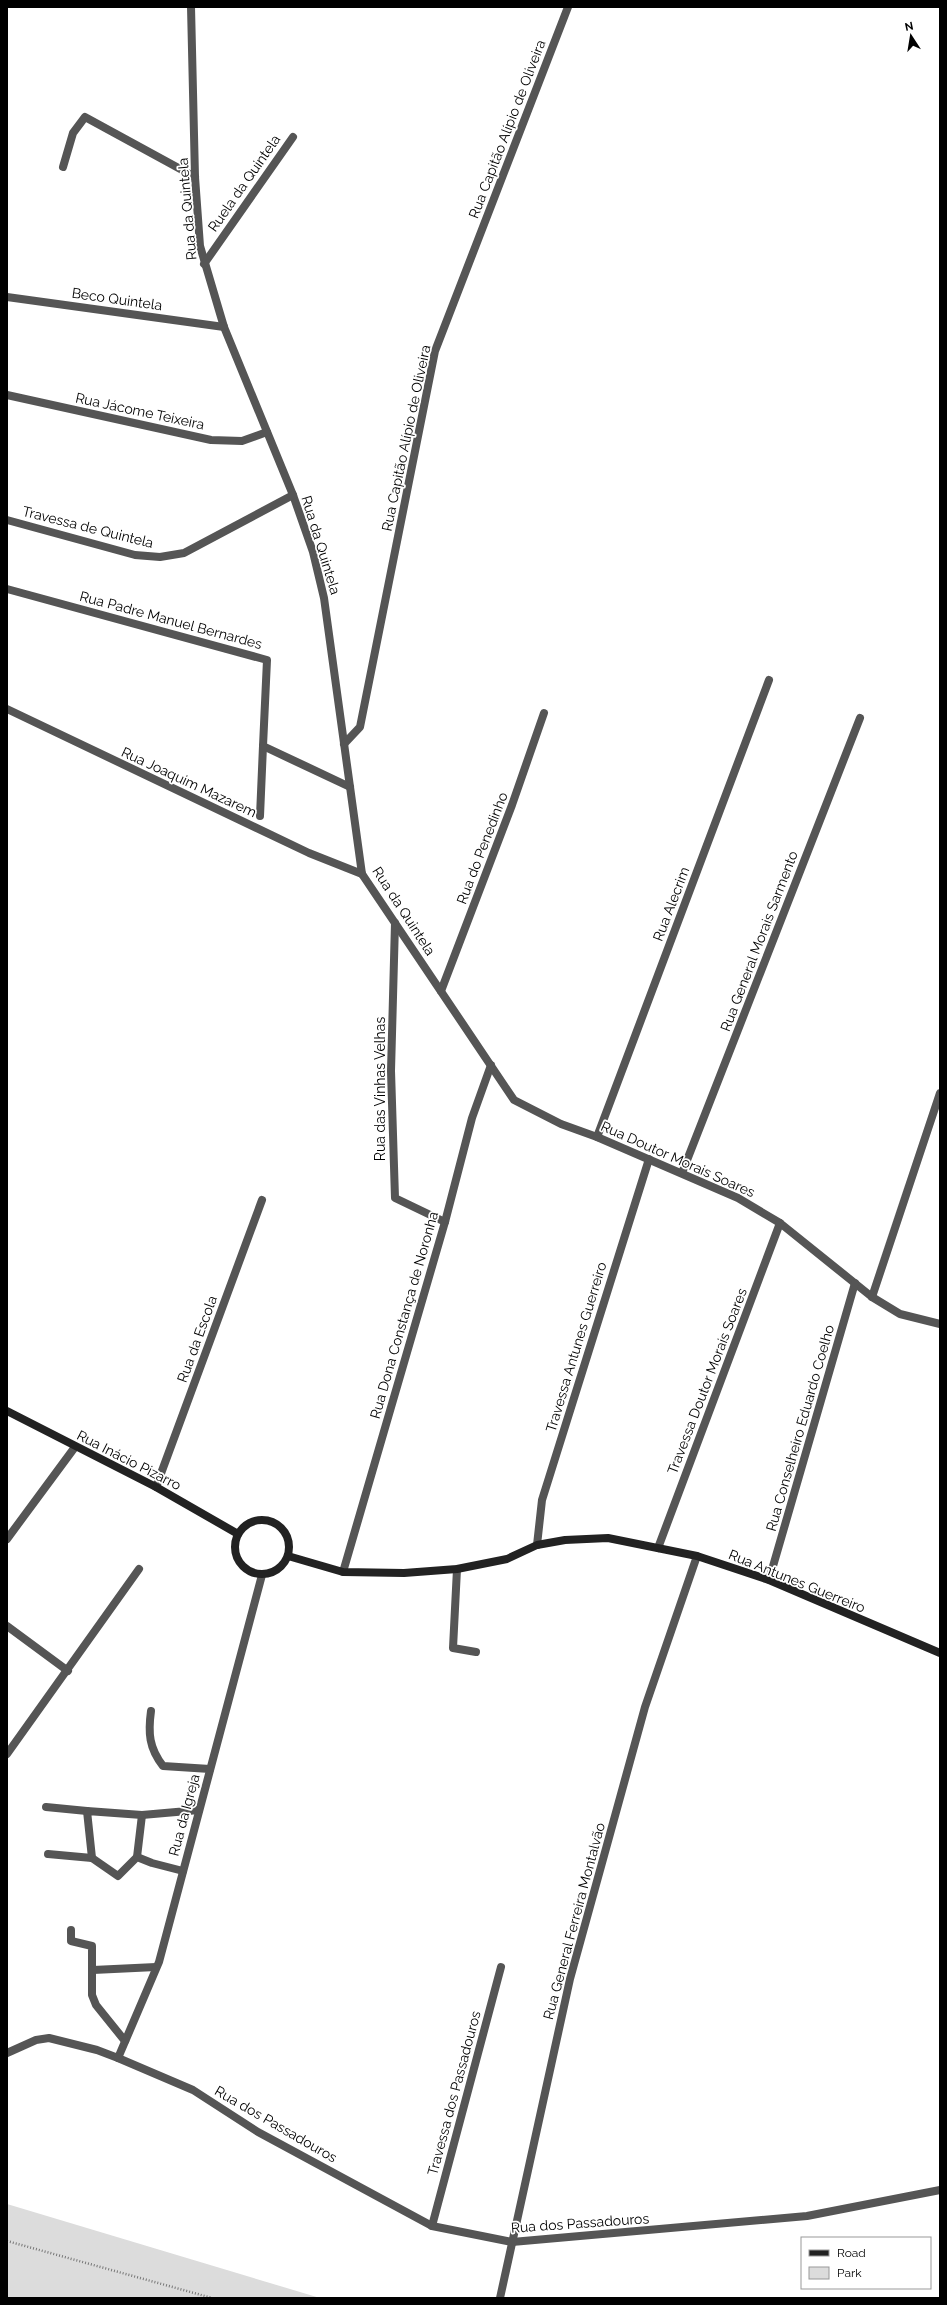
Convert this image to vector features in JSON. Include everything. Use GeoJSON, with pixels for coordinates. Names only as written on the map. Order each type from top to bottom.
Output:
{"type":"FeatureCollection","features":[{"type":"Feature","properties":{"kind":"main road","name":"Rua Inácio Pizarro"},"geometry":{"type":"LineString","coordinates":[[7,1411],[156,1487],[238,1534]]}},
{"type":"Feature","properties":{"kind":"main road"},"geometry":{"type":"LineString","coordinates":[[258,1520],[274,1522],[286,1533],[289,1540],[288,1556],[278,1570],[262,1575],[247,1570],[237,1557],[236,1541],[238,1534],[247,1525],[258,1520]]}},
{"type":"Feature","properties":{"kind":"main road","name":"Rua Antunes Guerreiro"},"geometry":{"type":"LineString","coordinates":[[288,1556],[343,1572],[404,1573],[457,1569],[507,1559],[537,1545],[565,1540],[608,1538],[697,1556],[769,1580],[940,1653]]}},
{"type":"Feature","properties":{"kind":"street","name":"Rua da Quintela"},"geometry":{"type":"LineString","coordinates":[[191,7],[195,177],[200,246],[204,264],[224,327],[293,495],[313,552],[324,598],[362,874],[491,1065]]}},
{"type":"Feature","properties":{"kind":"street","name":"Rua Capitão Alípio de Oliveira"},"geometry":{"type":"LineString","coordinates":[[344,744],[360,727],[435,351],[568,7]]}},
{"type":"Feature","properties":{"kind":"street"},"geometry":{"type":"LineString","coordinates":[[63,168],[73,133],[85,117],[195,177]]}},
{"type":"Feature","properties":{"kind":"street","name":"Ruela da Quintela"},"geometry":{"type":"LineString","coordinates":[[204,264],[293,136]]}},
{"type":"Feature","properties":{"kind":"street","name":"Beco Quintela"},"geometry":{"type":"LineString","coordinates":[[7,297],[224,327]]}},
{"type":"Feature","properties":{"kind":"street","name":"Rua Jácome Teixeira"},"geometry":{"type":"LineString","coordinates":[[7,395],[211,440],[242,441],[267,432]]}},
{"type":"Feature","properties":{"kind":"street","name":"Travessa de Quintela"},"geometry":{"type":"LineString","coordinates":[[7,520],[136,554],[160,557],[184,553],[293,495]]}},
{"type":"Feature","properties":{"kind":"street","name":"Rua Padre Manuel Bernardes"},"geometry":{"type":"LineString","coordinates":[[7,589],[267,660],[263,746]]}},
{"type":"Feature","properties":{"kind":"street","name":"Rua Alecrim"},"geometry":{"type":"LineString","coordinates":[[597,1137],[769,680]]}},
{"type":"Feature","properties":{"kind":"street","name":"Rua Joaquim Mazarem"},"geometry":{"type":"LineString","coordinates":[[7,710],[302,849],[362,874]]}},
{"type":"Feature","properties":{"kind":"street","name":"Rua do Penedinho"},"geometry":{"type":"LineString","coordinates":[[441,991],[512,805],[544,713]]}},
{"type":"Feature","properties":{"kind":"street","name":"Rua General Morais Sarmento"},"geometry":{"type":"LineString","coordinates":[[682,1173],[860,718]]}},
{"type":"Feature","properties":{"kind":"street"},"geometry":{"type":"LineString","coordinates":[[260,816],[263,746],[350,787]]}},
{"type":"Feature","properties":{"kind":"street","name":"Rua das Vinhas Velhas"},"geometry":{"type":"LineString","coordinates":[[395,923],[391,1070],[395,1198],[445,1222]]}},
{"type":"Feature","properties":{"kind":"street","name":"Rua Doutor Morais Soares"},"geometry":{"type":"LineString","coordinates":[[491,1065],[514,1100],[561,1124],[597,1137],[738,1198],[780,1223],[872,1297],[900,1314],[940,1324]]}},
{"type":"Feature","properties":{"kind":"street","name":"Rua Dona Constança de Noronha"},"geometry":{"type":"LineString","coordinates":[[343,1572],[445,1222],[472,1118],[491,1065]]}},
{"type":"Feature","properties":{"kind":"street"},"geometry":{"type":"LineString","coordinates":[[872,1297],[940,1093]]}},
{"type":"Feature","properties":{"kind":"street","name":"Travessa Antunes Guerreiro"},"geometry":{"type":"LineString","coordinates":[[537,1545],[542,1500],[649,1159]]}},
{"type":"Feature","properties":{"kind":"street","name":"Rua da Escola"},"geometry":{"type":"LineString","coordinates":[[156,1487],[262,1200]]}},
{"type":"Feature","properties":{"kind":"street","name":"Travessa Doutor Morais Soares"},"geometry":{"type":"LineString","coordinates":[[658,1548],[780,1223]]}},
{"type":"Feature","properties":{"kind":"street","name":"Rua Conselheiro Eduardo Coelho"},"geometry":{"type":"LineString","coordinates":[[769,1580],[855,1283]]}},
{"type":"Feature","properties":{"kind":"street"},"geometry":{"type":"LineString","coordinates":[[7,1539],[75,1447]]}},
{"type":"Feature","properties":{"kind":"street","name":"Rua General Ferreira Montalvão"},"geometry":{"type":"LineString","coordinates":[[500,2298],[570,1979],[645,1706],[697,1556]]}},
{"type":"Feature","properties":{"kind":"street"},"geometry":{"type":"LineString","coordinates":[[7,1754],[68,1671],[139,1569]]}},
{"type":"Feature","properties":{"kind":"street"},"geometry":{"type":"LineString","coordinates":[[457,1569],[453,1648],[476,1652]]}},
{"type":"Feature","properties":{"kind":"street","name":"Rua da Igreja"},"geometry":{"type":"LineString","coordinates":[[118,2058],[156,1967],[262,1575]]}},
{"type":"Feature","properties":{"kind":"street"},"geometry":{"type":"LineString","coordinates":[[7,1626],[68,1671]]}},
{"type":"Feature","properties":{"kind":"street"},"geometry":{"type":"LineString","coordinates":[[152,1711],[149,1739],[154,1754],[163,1766],[210,1769]]}},
{"type":"Feature","properties":{"kind":"street"},"geometry":{"type":"LineString","coordinates":[[46,1807],[142,1815],[199,1810]]}},
{"type":"Feature","properties":{"kind":"street"},"geometry":{"type":"LineString","coordinates":[[87,1811],[92,1858]]}},
{"type":"Feature","properties":{"kind":"street"},"geometry":{"type":"LineString","coordinates":[[48,1854],[92,1858],[118,1876],[137,1857],[142,1815]]}},
{"type":"Feature","properties":{"kind":"street"},"geometry":{"type":"LineString","coordinates":[[137,1857],[183,1871]]}},
{"type":"Feature","properties":{"kind":"street"},"geometry":{"type":"LineString","coordinates":[[71,1930],[71,1940],[92,1946],[92,1995],[96,2005],[125,2041]]}},
{"type":"Feature","properties":{"kind":"street"},"geometry":{"type":"LineString","coordinates":[[93,1970],[156,1967]]}},
{"type":"Feature","properties":{"kind":"street","name":"Travessa dos Passadouros"},"geometry":{"type":"LineString","coordinates":[[432,2226],[501,1967]]}},
{"type":"Feature","properties":{"kind":"street","name":"Rua dos Passadouros"},"geometry":{"type":"LineString","coordinates":[[7,2053],[36,2040],[49,2038],[97,2050],[194,2090],[258,2132],[432,2226],[512,2242],[807,2216],[940,2190]]}},
{"type":"Feature","properties":{"kind":"path"},"geometry":{"type":"LineString","coordinates":[[7,2241],[212,2298]]}},
{"type":"Feature","properties":{"kind":"green space"},"geometry":{"type":"Polygon","coordinates":[[[7,2204],[320,2298],[7,2298],[7,2204]]]}}]}
